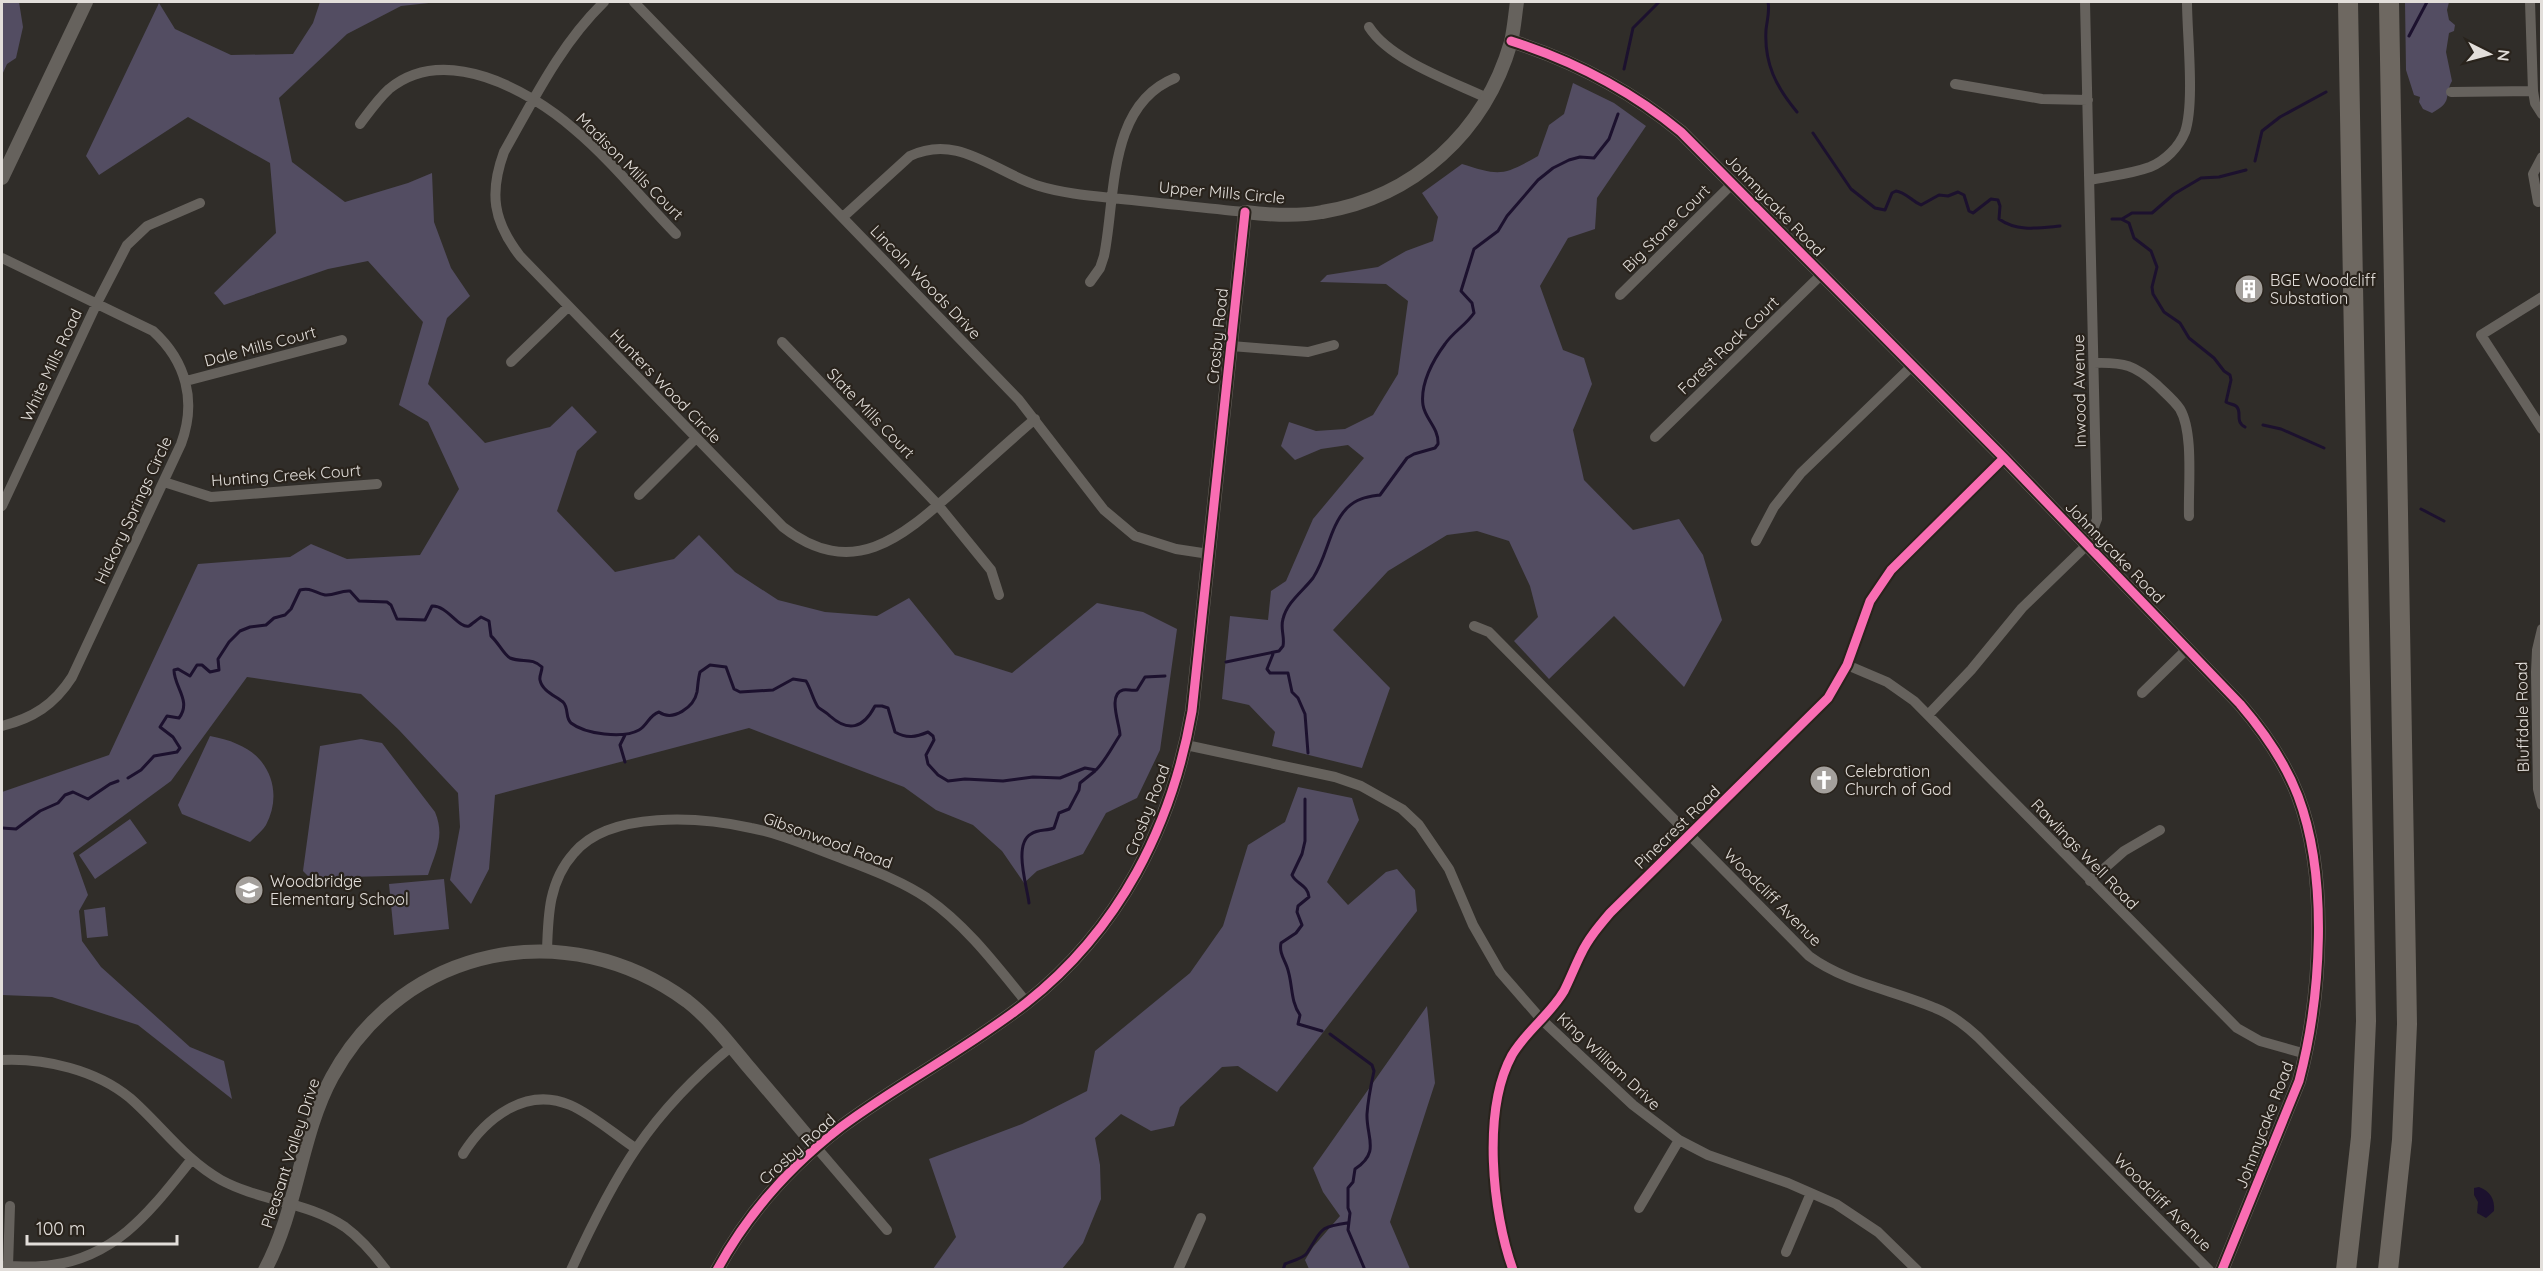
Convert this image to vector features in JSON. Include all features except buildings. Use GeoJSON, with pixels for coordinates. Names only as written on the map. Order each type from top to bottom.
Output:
{"type":"FeatureCollection","features":[{"type":"Feature","properties":{"kind":"highway"},"geometry":{"type":"LineString","coordinates":[[2346,1269],[2361,1137],[2366,1022],[2348,2]]}},
{"type":"Feature","properties":{"kind":"highway"},"geometry":{"type":"LineString","coordinates":[[2388,1269],[2402,1140],[2407,1024],[2389,2]]}},
{"type":"Feature","properties":{"kind":"street"},"geometry":{"type":"LineString","coordinates":[[2,178],[86,2]]}},
{"type":"Feature","properties":{"kind":"street","name":"Hunters Wood Circle"},"geometry":{"type":"LineString","coordinates":[[604,2],[570,38],[504,152],[498,167],[496,211],[508,240],[568,307],[783,527],[797,538],[813,546],[848,553],[880,546],[911,527],[938,505],[1035,419]]}},
{"type":"Feature","properties":{"kind":"street","name":"Lincoln Woods Drive"},"geometry":{"type":"LineString","coordinates":[[634,2],[1035,419],[1092,497],[1119,523],[1135,536],[1153,543],[1209,554]]}},
{"type":"Feature","properties":{"kind":"street","name":"Upper Mills Circle"},"geometry":{"type":"LineString","coordinates":[[843,217],[899,164],[910,156],[931,148],[956,149],[1039,186],[1111,198],[1295,215],[1321,213],[1366,201],[1406,183],[1440,158],[1460,138],[1487,98],[1511,41],[1517,2]]}},
{"type":"Feature","properties":{"kind":"street","name":"Inwood Avenue"},"geometry":{"type":"LineString","coordinates":[[1928,715],[1971,670],[2022,608],[2087,545],[2097,519],[2085,2]]}},
{"type":"Feature","properties":{"kind":"street"},"geometry":{"type":"LineString","coordinates":[[2090,180],[2151,166],[2162,160],[2180,142],[2188,121],[2189,107],[2187,2]]}},
{"type":"Feature","properties":{"kind":"street"},"geometry":{"type":"LineString","coordinates":[[2530,2],[2533,91],[2535,103],[2541,114]]}},
{"type":"Feature","properties":{"kind":"street"},"geometry":{"type":"LineString","coordinates":[[1369,27],[1375,37],[1392,52],[1487,98]]}},
{"type":"Feature","properties":{"kind":"street","name":"Johnnycake Road"},"geometry":{"type":"LineString","coordinates":[[1511,41],[1572,63],[1630,93],[1681,132],[2004,458],[2187,649],[2259,725],[2288,772],[2306,820],[2315,873],[2317,954],[2315,994],[2306,1054],[2290,1107],[2222,1269]]}},
{"type":"Feature","properties":{"kind":"street","name":"Madison Mills Court"},"geometry":{"type":"LineString","coordinates":[[360,124],[390,88],[420,73],[449,68],[482,75],[533,101],[574,129],[676,234]]}},
{"type":"Feature","properties":{"kind":"street"},"geometry":{"type":"LineString","coordinates":[[1090,282],[1104,256],[1118,149],[1125,131],[1143,102],[1154,90],[1175,78]]}},
{"type":"Feature","properties":{"kind":"street"},"geometry":{"type":"LineString","coordinates":[[1955,84],[2042,99],[2088,100]]}},
{"type":"Feature","properties":{"kind":"street"},"geometry":{"type":"LineString","coordinates":[[2451,92],[2533,91]]}},
{"type":"Feature","properties":{"kind":"street"},"geometry":{"type":"LineString","coordinates":[[2538,202],[2533,174],[2541,157]]}},
{"type":"Feature","properties":{"kind":"street","name":"Big Stone Court"},"geometry":{"type":"LineString","coordinates":[[1620,295],[1733,183]]}},
{"type":"Feature","properties":{"kind":"street","name":"White Mills Road"},"geometry":{"type":"LineString","coordinates":[[2,506],[120,256],[136,235],[158,220],[200,202]]}},
{"type":"Feature","properties":{"kind":"street","name":"Crosby Road"},"geometry":{"type":"LineString","coordinates":[[717,1269],[742,1229],[769,1193],[816,1147],[858,1115],[960,1050],[1027,1003],[1083,950],[1128,890],[1157,834],[1171,797],[1186,745],[1209,554],[1245,212]]}},
{"type":"Feature","properties":{"kind":"street","name":"Hickory Springs Circle"},"geometry":{"type":"LineString","coordinates":[[2,258],[153,331],[174,354],[186,381],[189,414],[186,430],[164,482],[72,677],[60,696],[42,710],[26,719],[2,726]]}},
{"type":"Feature","properties":{"kind":"street","name":"Forest Rock Court"},"geometry":{"type":"LineString","coordinates":[[1655,437],[1822,274]]}},
{"type":"Feature","properties":{"kind":"street"},"geometry":{"type":"LineString","coordinates":[[2541,297],[2481,335],[2541,429]]}},
{"type":"Feature","properties":{"kind":"street"},"geometry":{"type":"LineString","coordinates":[[511,362],[568,307]]}},
{"type":"Feature","properties":{"kind":"street","name":"Dale Mills Court"},"geometry":{"type":"LineString","coordinates":[[186,381],[342,340]]}},
{"type":"Feature","properties":{"kind":"street","name":"Slate Mills Court"},"geometry":{"type":"LineString","coordinates":[[782,342],[938,505],[991,570],[999,595]]}},
{"type":"Feature","properties":{"kind":"street"},"geometry":{"type":"LineString","coordinates":[[1231,346],[1308,352],[1334,345]]}},
{"type":"Feature","properties":{"kind":"street"},"geometry":{"type":"LineString","coordinates":[[2094,363],[2112,362],[2133,366],[2179,407],[2186,428],[2189,516]]}},
{"type":"Feature","properties":{"kind":"street"},"geometry":{"type":"LineString","coordinates":[[1756,541],[1774,507],[1794,482],[1912,366]]}},
{"type":"Feature","properties":{"kind":"street"},"geometry":{"type":"LineString","coordinates":[[639,495],[696,438]]}},
{"type":"Feature","properties":{"kind":"street","name":"Pinecrest Road"},"geometry":{"type":"LineString","coordinates":[[1513,1269],[1501,1229],[1497,1205],[1494,1124],[1499,1092],[1506,1068],[1523,1039],[1563,992],[1581,953],[1593,933],[1610,913],[1816,712],[1838,683],[1870,601],[1891,570],[2004,458]]}},
{"type":"Feature","properties":{"kind":"street","name":"Hunting Creek Court"},"geometry":{"type":"LineString","coordinates":[[164,482],[211,497],[377,484]]}},
{"type":"Feature","properties":{"kind":"street","name":"Woodcliff Avenue"},"geometry":{"type":"LineString","coordinates":[[1473,626],[1490,632],[1809,956],[1823,966],[1936,1008],[1961,1022],[2209,1269]]}},
{"type":"Feature","properties":{"kind":"street","name":"Bluffdale Road"},"geometry":{"type":"LineString","coordinates":[[2541,629],[2536,672],[2538,789],[2541,805]]}},
{"type":"Feature","properties":{"kind":"street"},"geometry":{"type":"LineString","coordinates":[[2142,693],[2187,649]]}},
{"type":"Feature","properties":{"kind":"street","name":"Rawlings Well Road"},"geometry":{"type":"LineString","coordinates":[[1847,664],[1899,689],[1928,715],[2237,1028],[2260,1041],[2306,1054]]}},
{"type":"Feature","properties":{"kind":"street","name":"King William Drive"},"geometry":{"type":"LineString","coordinates":[[1186,745],[1335,777],[1361,786],[1402,809],[1419,825],[1449,869],[1473,925],[1500,972],[1541,1018],[1633,1105],[1679,1140],[1708,1155],[1836,1204],[1878,1232],[1917,1269]]}},
{"type":"Feature","properties":{"kind":"street","name":"Gibsonwood Road"},"geometry":{"type":"LineString","coordinates":[[547,951],[548,914],[556,879],[575,851],[586,842],[617,827],[640,822],[691,820],[721,822],[781,836],[908,886],[962,926],[1027,1003]]}},
{"type":"Feature","properties":{"kind":"street"},"geometry":{"type":"LineString","coordinates":[[2090,881],[2124,851],[2160,830]]}},
{"type":"Feature","properties":{"kind":"street","name":"Pleasant Valley Drive"},"geometry":{"type":"LineString","coordinates":[[265,1269],[291,1206],[313,1124],[332,1077],[365,1030],[385,1010],[431,976],[453,967],[501,954],[547,951],[594,956],[616,962],[641,973],[688,1002],[732,1046],[816,1147]]}},
{"type":"Feature","properties":{"kind":"street"},"geometry":{"type":"LineString","coordinates":[[571,1269],[606,1194],[635,1148],[668,1105],[704,1069],[732,1046]]}},
{"type":"Feature","properties":{"kind":"street"},"geometry":{"type":"LineString","coordinates":[[2,1060],[46,1062],[72,1068],[112,1087],[129,1098],[207,1171],[238,1188],[318,1214],[345,1227],[386,1269]]}},
{"type":"Feature","properties":{"kind":"street"},"geometry":{"type":"LineString","coordinates":[[463,1154],[473,1138],[495,1116],[515,1105],[544,1100],[568,1104],[635,1148]]}},
{"type":"Feature","properties":{"kind":"street"},"geometry":{"type":"LineString","coordinates":[[1639,1208],[1679,1140]]}},
{"type":"Feature","properties":{"kind":"street"},"geometry":{"type":"LineString","coordinates":[[816,1147],[888,1230]]}},
{"type":"Feature","properties":{"kind":"street"},"geometry":{"type":"LineString","coordinates":[[10,1206],[5,1266],[52,1265],[75,1260],[113,1243],[131,1230],[192,1159]]}},
{"type":"Feature","properties":{"kind":"street"},"geometry":{"type":"LineString","coordinates":[[1786,1252],[1811,1193]]}},
{"type":"Feature","properties":{"kind":"street"},"geometry":{"type":"LineString","coordinates":[[1178,1269],[1201,1218]]}},
{"type":"Feature","properties":{"kind":"shaded area"},"geometry":{"type":"Polygon","coordinates":[[[2,2],[19,2],[23,27],[16,58],[7,64],[2,75],[2,2]]]}},
{"type":"Feature","properties":{"kind":"shaded area"},"geometry":{"type":"Polygon","coordinates":[[[320,2],[438,2],[401,6],[347,34],[279,98],[292,162],[345,202],[408,183],[432,173],[434,222],[451,268],[470,296],[447,318],[428,384],[485,443],[550,427],[572,406],[597,432],[577,451],[557,511],[615,572],[674,559],[699,535],[735,572],[778,600],[825,612],[877,616],[909,598],[955,655],[1012,673],[1097,603],[1143,612],[1177,629],[1160,750],[1137,798],[1106,813],[1083,854],[1037,871],[1024,883],[1002,851],[973,825],[936,810],[904,787],[749,728],[495,795],[489,869],[471,904],[450,880],[460,827],[458,793],[399,730],[361,694],[247,677],[171,781],[73,853],[88,895],[79,911],[82,941],[101,967],[190,1047],[224,1061],[232,1099],[138,1025],[52,997],[2,995],[2,792],[109,755],[198,564],[290,557],[311,544],[347,559],[420,555],[459,489],[428,422],[399,405],[423,322],[368,261],[328,269],[224,305],[214,293],[276,233],[270,163],[188,117],[99,175],[86,156],[159,3],[175,29],[231,55],[293,54],[313,23],[320,2]]]}},
{"type":"Feature","properties":{"kind":"shaded area"},"geometry":{"type":"Polygon","coordinates":[[[2405,2],[2449,2],[2447,10],[2449,20],[2455,25],[2454,31],[2449,33],[2446,52],[2452,81],[2446,102],[2432,113],[2423,109],[2419,102],[2420,97],[2414,95],[2406,70],[2405,2]]]}},
{"type":"Feature","properties":{"kind":"shaded area"},"geometry":{"type":"Polygon","coordinates":[[[1573,83],[1614,103],[1646,126],[1597,198],[1595,229],[1568,238],[1540,286],[1563,350],[1584,358],[1592,384],[1573,430],[1584,480],[1633,530],[1679,519],[1703,555],[1722,620],[1684,687],[1614,616],[1549,679],[1514,641],[1538,617],[1530,586],[1509,541],[1477,531],[1447,535],[1388,571],[1333,630],[1390,688],[1362,768],[1272,746],[1275,732],[1249,705],[1222,699],[1230,616],[1268,620],[1271,591],[1286,581],[1313,519],[1364,458],[1348,445],[1321,449],[1295,460],[1281,446],[1289,422],[1316,431],[1345,429],[1373,415],[1398,374],[1408,301],[1386,284],[1320,282],[1327,275],[1378,267],[1406,251],[1433,241],[1438,217],[1422,193],[1462,164],[1485,171],[1501,172],[1538,156],[1549,125],[1564,114],[1573,83]]]}},
{"type":"Feature","properties":{"kind":"shaded area"},"geometry":{"type":"Polygon","coordinates":[[[210,736],[231,741],[248,750],[258,758],[270,777],[273,789],[271,813],[266,825],[250,842],[182,814],[178,805],[210,736]]]}},
{"type":"Feature","properties":{"kind":"shaded area"},"geometry":{"type":"Polygon","coordinates":[[[361,739],[382,743],[435,812],[439,836],[428,875],[310,878],[303,871],[320,746],[361,739]]]}},
{"type":"Feature","properties":{"kind":"shaded area"},"geometry":{"type":"Polygon","coordinates":[[[1298,787],[1352,798],[1359,820],[1327,882],[1348,905],[1386,872],[1397,869],[1415,890],[1417,911],[1277,1092],[1238,1066],[1222,1067],[1180,1107],[1174,1126],[1151,1131],[1121,1114],[1095,1138],[1100,1165],[1101,1199],[1083,1243],[1062,1269],[933,1269],[956,1237],[929,1159],[1022,1124],[1087,1091],[1095,1051],[1190,973],[1223,926],[1248,845],[1285,822],[1298,787]]]}},
{"type":"Feature","properties":{"kind":"shaded area"},"geometry":{"type":"Polygon","coordinates":[[[130,819],[147,843],[95,879],[79,855],[130,819]]]}},
{"type":"Feature","properties":{"kind":"shaded area"},"geometry":{"type":"Polygon","coordinates":[[[444,879],[449,929],[394,935],[389,884],[444,879]]]}},
{"type":"Feature","properties":{"kind":"shaded area"},"geometry":{"type":"Polygon","coordinates":[[[105,907],[108,936],[87,938],[84,910],[105,907]]]}},
{"type":"Feature","properties":{"kind":"shaded area"},"geometry":{"type":"Polygon","coordinates":[[[1427,1006],[1435,1083],[1390,1222],[1410,1269],[1309,1269],[1305,1260],[1313,1247],[1340,1216],[1323,1192],[1313,1168],[1427,1006]]]}},
{"type":"Feature","properties":{"kind":"shaded area"},"geometry":{"type":"Polygon","coordinates":[[[2479,1187],[2489,1193],[2494,1203],[2494,1211],[2486,1218],[2477,1213],[2478,1202],[2474,1195],[2474,1188],[2479,1187]]]}},
{"type":"Feature","properties":{"kind":"waterway"},"geometry":{"type":"LineString","coordinates":[[1624,69],[1633,28],[1659,2]]}},
{"type":"Feature","properties":{"kind":"waterway"},"geometry":{"type":"LineString","coordinates":[[1768,2],[1766,42],[1769,64],[1777,84],[1797,112]]}},
{"type":"Feature","properties":{"kind":"waterway"},"geometry":{"type":"LineString","coordinates":[[2409,36],[2427,2]]}},
{"type":"Feature","properties":{"kind":"waterway"},"geometry":{"type":"LineString","coordinates":[[2255,161],[2262,131],[2280,117],[2326,92]]}},
{"type":"Feature","properties":{"kind":"waterway"},"geometry":{"type":"LineString","coordinates":[[1226,662],[1279,651],[1283,646],[1282,622],[1285,613],[1313,578],[1332,532],[1347,508],[1358,500],[1380,495],[1407,458],[1435,448],[1438,444],[1436,433],[1424,410],[1423,389],[1428,373],[1440,350],[1474,313],[1472,303],[1461,291],[1474,249],[1498,231],[1507,216],[1538,180],[1553,168],[1580,157],[1594,158],[1609,139],[1618,114]]}},
{"type":"Feature","properties":{"kind":"waterway"},"geometry":{"type":"LineString","coordinates":[[1813,133],[1851,189],[1875,208],[1885,210],[1892,193],[1896,191],[1921,205],[1939,195],[1948,196],[1958,192],[1964,195],[1969,211],[1973,213],[1991,199],[1998,200],[1999,219],[2013,226],[2028,228],[2060,226]]}},
{"type":"Feature","properties":{"kind":"waterway"},"geometry":{"type":"LineString","coordinates":[[2122,219],[2132,213],[2152,213],[2174,194],[2201,178],[2219,177],[2246,170]]}},
{"type":"Feature","properties":{"kind":"waterway"},"geometry":{"type":"LineString","coordinates":[[2112,219],[2121,219],[2129,223],[2134,238],[2151,251],[2157,267],[2152,287],[2153,294],[2164,312],[2180,323],[2189,338],[2214,358],[2230,375],[2226,402],[2238,408],[2240,422],[2245,427]]}},
{"type":"Feature","properties":{"kind":"waterway"},"geometry":{"type":"LineString","coordinates":[[2263,425],[2281,429],[2324,448]]}},
{"type":"Feature","properties":{"kind":"waterway"},"geometry":{"type":"LineString","coordinates":[[2421,509],[2444,521]]}},
{"type":"Feature","properties":{"kind":"waterway"},"geometry":{"type":"LineString","coordinates":[[128,778],[141,770],[154,756],[177,752],[180,748],[173,737],[160,727],[167,716],[179,718],[183,712],[183,700],[174,670],[178,669],[190,676],[197,665],[202,665],[210,672],[219,670],[218,659],[229,642],[240,631],[266,625],[274,618],[285,615],[291,609],[300,590],[304,589],[325,595],[350,591],[359,601],[387,602],[391,605],[397,619],[425,620],[432,606],[443,609],[465,626],[469,626],[481,617],[489,621],[491,636],[510,658],[531,661],[542,667],[541,684],[563,702],[571,723],[585,730],[604,734],[632,733],[642,728],[652,716],[659,712],[670,715],[687,708],[695,698],[700,672],[710,665],[726,667],[734,689],[740,692],[773,690],[793,679],[806,681],[818,707],[843,724],[855,726],[865,720],[875,706],[882,706],[888,708],[895,732],[904,736],[928,732],[934,740],[926,755],[928,764],[938,775],[948,781],[1060,778],[1085,768],[1096,770],[1120,735],[1115,703],[1118,693],[1125,690],[1137,690],[1145,677],[1165,676]]}},
{"type":"Feature","properties":{"kind":"waterway"},"geometry":{"type":"LineString","coordinates":[[1273,654],[1267,669],[1270,673],[1288,673],[1292,692],[1298,698],[1305,714],[1308,753]]}},
{"type":"Feature","properties":{"kind":"waterway"},"geometry":{"type":"LineString","coordinates":[[625,735],[620,745],[625,762]]}},
{"type":"Feature","properties":{"kind":"waterway"},"geometry":{"type":"LineString","coordinates":[[1029,903],[1022,856],[1026,839],[1034,832],[1054,828],[1059,813],[1069,809],[1079,790],[1080,783],[1095,771]]}},
{"type":"Feature","properties":{"kind":"waterway"},"geometry":{"type":"LineString","coordinates":[[2,828],[16,829],[40,811],[58,803],[65,795],[73,792],[88,799],[118,781]]}},
{"type":"Feature","properties":{"kind":"waterway"},"geometry":{"type":"LineString","coordinates":[[1305,799],[1305,841],[1302,854],[1292,875],[1304,887],[1309,897],[1298,906],[1297,912],[1302,925],[1296,933],[1281,943],[1281,949],[1300,1015],[1298,1024],[1322,1031]]}},
{"type":"Feature","properties":{"kind":"waterway"},"geometry":{"type":"LineString","coordinates":[[1330,1034],[1372,1065],[1374,1071],[1367,1114],[1370,1150],[1363,1163],[1355,1169],[1353,1182],[1348,1188],[1350,1213],[1348,1230],[1365,1270]]}},
{"type":"Feature","properties":{"kind":"waterway"},"geometry":{"type":"LineString","coordinates":[[1283,1270],[1285,1264],[1305,1255],[1325,1228],[1347,1223]]}},
{"type":"Feature","properties":{"kind":"cycle path"},"geometry":{"type":"LineString","coordinates":[[1511,41],[1557,58],[1600,78],[1642,103],[1681,132],[2004,458],[2240,704],[2280,759],[2298,796],[2308,828],[2314,863],[2318,900],[2317,976],[2307,1048],[2299,1081],[2222,1270]]}},
{"type":"Feature","properties":{"kind":"cycle path"},"geometry":{"type":"LineString","coordinates":[[717,1270],[756,1210],[788,1174],[822,1142],[863,1111],[1004,1020],[1059,974],[1088,943],[1114,909],[1155,835],[1171,795],[1192,711],[1245,212]]}},
{"type":"Feature","properties":{"kind":"cycle path"},"geometry":{"type":"LineString","coordinates":[[1513,1270],[1500,1220],[1493,1161],[1497,1104],[1503,1078],[1512,1055],[1558,1000],[1587,943],[1610,913],[1828,698],[1847,665],[1870,601],[1891,570],[2004,458]]}},
{"type":"Feature","properties":{"kind":"place","name":"BGE Woodcliff Substation"},"geometry":{"type":"Point","coordinates":[2249,289]}},
{"type":"Feature","properties":{"kind":"place","name":"Celebration Church of God"},"geometry":{"type":"Point","coordinates":[1824,780]}},
{"type":"Feature","properties":{"kind":"place","name":"Woodbridge Elementary School"},"geometry":{"type":"Point","coordinates":[249,890]}}]}
